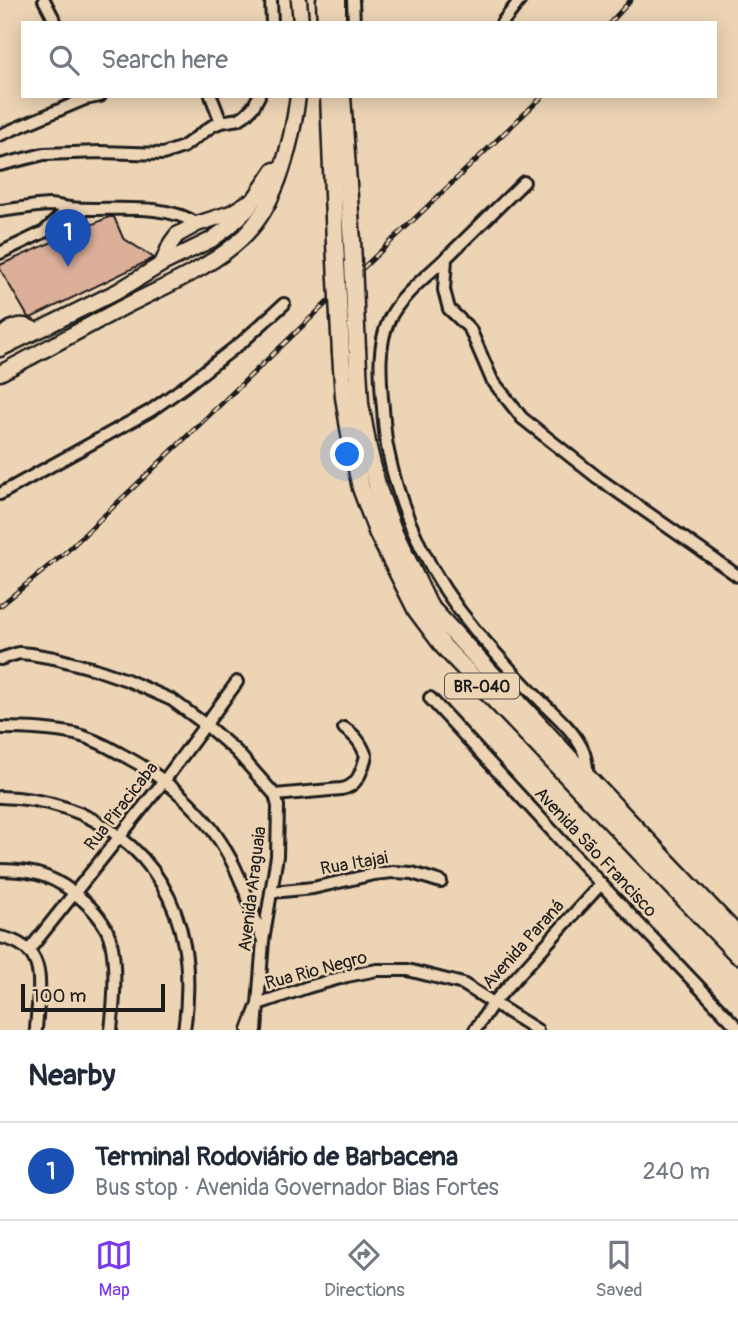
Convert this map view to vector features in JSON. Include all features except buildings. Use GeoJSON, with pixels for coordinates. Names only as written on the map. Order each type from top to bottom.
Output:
{"type":"FeatureCollection","features":[{"type":"Feature","properties":{"kind":"highway"},"geometry":{"type":"LineString","coordinates":[[326,0],[326,21]]}},
{"type":"Feature","properties":{"kind":"highway"},"geometry":{"type":"LineString","coordinates":[[337,0],[337,21]]}},
{"type":"Feature","properties":{"kind":"highway","name":"BR-040"},"geometry":{"type":"LineString","coordinates":[[329,98],[335,243],[349,351],[368,448],[378,489],[393,530],[429,606],[738,936]]}},
{"type":"Feature","properties":{"kind":"highway","name":"BR-040"},"geometry":{"type":"LineString","coordinates":[[342,98],[352,242],[349,351],[344,397],[361,488],[379,534],[417,611],[444,647],[738,955]]}},
{"type":"Feature","properties":{"kind":"main road"},"geometry":{"type":"LineString","coordinates":[[299,0],[301,21]]}},
{"type":"Feature","properties":{"kind":"main road"},"geometry":{"type":"LineString","coordinates":[[0,373],[206,264],[245,235],[259,218],[273,190],[293,131],[298,98]]}},
{"type":"Feature","properties":{"kind":"main road"},"geometry":{"type":"LineString","coordinates":[[0,349],[211,240],[237,220],[257,197],[293,131]]}},
{"type":"Feature","properties":{"kind":"main road"},"geometry":{"type":"LineString","coordinates":[[162,264],[177,235],[230,213],[257,197]]}},
{"type":"Feature","properties":{"kind":"main road"},"geometry":{"type":"LineString","coordinates":[[197,225],[207,233],[213,248],[206,264]]}},
{"type":"Feature","properties":{"kind":"main road"},"geometry":{"type":"LineString","coordinates":[[0,339],[12,327],[26,326],[35,331]]}},
{"type":"Feature","properties":{"kind":"main road"},"geometry":{"type":"LineString","coordinates":[[0,355],[18,365]]}},
{"type":"Feature","properties":{"kind":"street"},"geometry":{"type":"LineString","coordinates":[[44,0],[55,21]]}},
{"type":"Feature","properties":{"kind":"street"},"geometry":{"type":"LineString","coordinates":[[271,0],[272,21]]}},
{"type":"Feature","properties":{"kind":"street"},"geometry":{"type":"LineString","coordinates":[[354,0],[354,21]]}},
{"type":"Feature","properties":{"kind":"street"},"geometry":{"type":"LineString","coordinates":[[504,21],[520,0]]}},
{"type":"Feature","properties":{"kind":"street"},"geometry":{"type":"LineString","coordinates":[[0,135],[83,98]]}},
{"type":"Feature","properties":{"kind":"street"},"geometry":{"type":"LineString","coordinates":[[212,98],[221,122]]}},
{"type":"Feature","properties":{"kind":"street"},"geometry":{"type":"LineString","coordinates":[[0,165],[44,153],[163,153],[183,147],[221,122],[232,121],[245,115],[258,98]]}},
{"type":"Feature","properties":{"kind":"street"},"geometry":{"type":"LineString","coordinates":[[524,182],[399,303],[389,318],[383,335],[381,386],[388,450],[410,522],[430,565],[449,597],[474,629],[520,681],[573,734],[583,751],[588,778]]}},
{"type":"Feature","properties":{"kind":"street"},"geometry":{"type":"LineString","coordinates":[[0,211],[48,205],[125,209],[187,217],[197,225]]}},
{"type":"Feature","properties":{"kind":"street"},"geometry":{"type":"LineString","coordinates":[[0,253],[44,232],[69,208]]}},
{"type":"Feature","properties":{"kind":"street"},"geometry":{"type":"LineString","coordinates":[[446,258],[444,290],[449,309],[470,329],[492,380],[522,418],[598,478],[738,576]]}},
{"type":"Feature","properties":{"kind":"street"},"geometry":{"type":"LineString","coordinates":[[0,494],[150,411],[242,342],[284,303]]}},
{"type":"Feature","properties":{"kind":"street"},"geometry":{"type":"LineString","coordinates":[[0,659],[19,653],[54,658],[95,669],[150,690],[172,701],[206,725],[236,751],[275,795],[351,786],[356,781],[366,756],[355,735],[344,728]]}},
{"type":"Feature","properties":{"kind":"street","name":"Rua Piracicaba"},"geometry":{"type":"LineString","coordinates":[[29,950],[164,781],[237,682]]}},
{"type":"Feature","properties":{"kind":"street","name":"Avenida São Francisco"},"geometry":{"type":"LineString","coordinates":[[430,698],[738,1028]]}},
{"type":"Feature","properties":{"kind":"street"},"geometry":{"type":"LineString","coordinates":[[0,728],[49,730],[77,735],[100,743],[164,781],[187,800],[212,829],[231,860],[263,941]]}},
{"type":"Feature","properties":{"kind":"street","name":"Avenida Araguaia"},"geometry":{"type":"LineString","coordinates":[[256,1030],[263,941],[277,856],[278,806],[275,795]]}},
{"type":"Feature","properties":{"kind":"street"},"geometry":{"type":"LineString","coordinates":[[0,797],[34,800],[85,814],[121,836],[147,863],[169,899],[184,945],[184,1030]]}},
{"type":"Feature","properties":{"kind":"street"},"geometry":{"type":"LineString","coordinates":[[0,870],[32,872],[59,881],[98,914],[111,943],[114,972],[111,1030]]}},
{"type":"Feature","properties":{"kind":"street","name":"Rua Itajai"},"geometry":{"type":"LineString","coordinates":[[272,892],[313,888],[393,872],[412,873],[442,881]]}},
{"type":"Feature","properties":{"kind":"street","name":"Avenida Paraná"},"geometry":{"type":"LineString","coordinates":[[475,1030],[493,1003],[601,884]]}},
{"type":"Feature","properties":{"kind":"street"},"geometry":{"type":"LineString","coordinates":[[0,937],[20,942],[34,958],[38,977],[36,1030]]}},
{"type":"Feature","properties":{"kind":"street","name":"Rua Rio Negro"},"geometry":{"type":"LineString","coordinates":[[258,1004],[347,976],[377,970],[408,970],[463,984],[537,1030]]}},
{"type":"Feature","properties":{"kind":"street"},"geometry":{"type":"LineString","coordinates":[[248,1030],[258,1004]]}},
{"type":"Feature","properties":{"kind":"railway"},"geometry":{"type":"LineString","coordinates":[[612,21],[631,0]]}},
{"type":"Feature","properties":{"kind":"railway"},"geometry":{"type":"LineString","coordinates":[[0,606],[66,552],[541,98]]}},
{"type":"Feature","properties":{"kind":"place","name":"Terminal Rodoviário de Barbacena"},"geometry":{"type":"Point","coordinates":[68,267]}}]}
